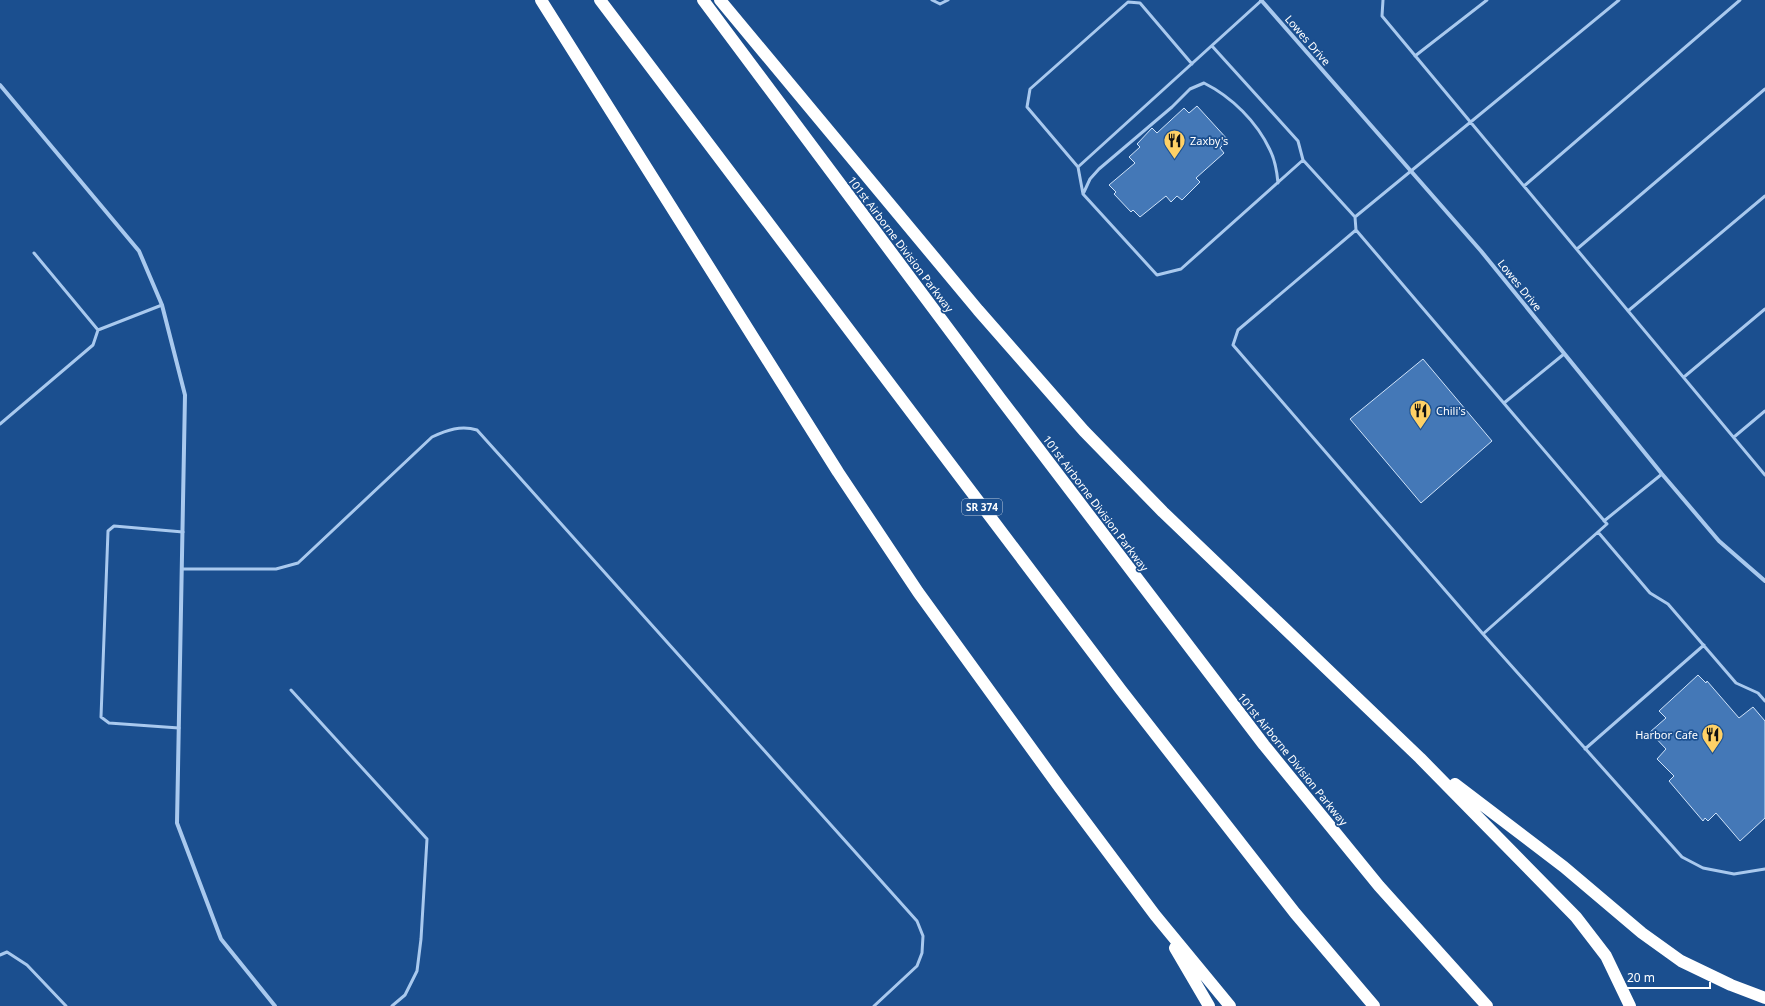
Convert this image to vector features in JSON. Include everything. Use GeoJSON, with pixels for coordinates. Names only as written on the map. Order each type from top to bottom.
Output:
{"type":"FeatureCollection","features":[{"type":"Feature","properties":{"kind":"highway"},"geometry":{"type":"LineString","coordinates":[[541,0],[838,472],[910,580],[1060,788],[1154,915],[1230,1006]]}},
{"type":"Feature","properties":{"kind":"highway","name":"SR 374"},"geometry":{"type":"LineString","coordinates":[[600,0],[1121,690],[1295,913],[1374,1006]]}},
{"type":"Feature","properties":{"kind":"highway","name":"101st Airborne Division Parkway"},"geometry":{"type":"LineString","coordinates":[[703,0],[1000,398],[1264,745],[1378,886],[1487,1006]]}},
{"type":"Feature","properties":{"kind":"highway"},"geometry":{"type":"LineString","coordinates":[[720,0],[978,310],[1084,431],[1163,512],[1420,758],[1576,917],[1606,956],[1630,1006]]}},
{"type":"Feature","properties":{"kind":"highway"},"geometry":{"type":"LineString","coordinates":[[1420,758],[1564,867],[1642,933],[1681,961],[1731,985],[1765,998]]}},
{"type":"Feature","properties":{"kind":"highway"},"geometry":{"type":"LineString","coordinates":[[1154,915],[1209,1006]]}},
{"type":"Feature","properties":{"kind":"street","name":"Lowes Drive"},"geometry":{"type":"LineString","coordinates":[[1261,0],[1481,252],[1662,474],[1719,541],[1765,581]]}},
{"type":"Feature","properties":{"kind":"street"},"geometry":{"type":"LineString","coordinates":[[0,85],[140,250],[162,305],[185,395],[177,823],[221,939],[275,1006]]}},
{"type":"Feature","properties":{"kind":"lane"},"geometry":{"type":"LineString","coordinates":[[932,0],[940,4],[948,0]]}},
{"type":"Feature","properties":{"kind":"lane"},"geometry":{"type":"LineString","coordinates":[[1078,166],[1261,0]]}},
{"type":"Feature","properties":{"kind":"lane"},"geometry":{"type":"LineString","coordinates":[[1383,0],[1382,16],[1765,475]]}},
{"type":"Feature","properties":{"kind":"lane"},"geometry":{"type":"LineString","coordinates":[[1416,56],[1487,0]]}},
{"type":"Feature","properties":{"kind":"lane"},"geometry":{"type":"LineString","coordinates":[[1355,217],[1410,170],[1471,122],[1619,0]]}},
{"type":"Feature","properties":{"kind":"lane"},"geometry":{"type":"LineString","coordinates":[[1524,186],[1740,0]]}},
{"type":"Feature","properties":{"kind":"lane"},"geometry":{"type":"LineString","coordinates":[[1192,64],[1140,3],[1128,2],[1030,89],[1027,107],[1078,166],[1083,194],[1157,275],[1181,269],[1303,160]]}},
{"type":"Feature","properties":{"kind":"lane"},"geometry":{"type":"LineString","coordinates":[[1212,46],[1298,141],[1303,160],[1355,217],[1356,230],[1608,524],[1483,634]]}},
{"type":"Feature","properties":{"kind":"lane"},"geometry":{"type":"LineString","coordinates":[[1083,194],[1090,179],[1099,168],[1172,107],[1190,89],[1204,83],[1218,90],[1250,118],[1270,150],[1276,168],[1278,183]]}},
{"type":"Feature","properties":{"kind":"lane"},"geometry":{"type":"LineString","coordinates":[[1577,249],[1765,89]]}},
{"type":"Feature","properties":{"kind":"lane"},"geometry":{"type":"LineString","coordinates":[[1628,310],[1765,196]]}},
{"type":"Feature","properties":{"kind":"lane"},"geometry":{"type":"LineString","coordinates":[[1356,230],[1238,330],[1233,345],[1483,634],[1682,857],[1703,868],[1734,874],[1765,869]]}},
{"type":"Feature","properties":{"kind":"lane"},"geometry":{"type":"LineString","coordinates":[[34,253],[98,330]]}},
{"type":"Feature","properties":{"kind":"lane"},"geometry":{"type":"LineString","coordinates":[[98,330],[162,305]]}},
{"type":"Feature","properties":{"kind":"lane"},"geometry":{"type":"LineString","coordinates":[[1684,377],[1765,309]]}},
{"type":"Feature","properties":{"kind":"lane"},"geometry":{"type":"LineString","coordinates":[[0,424],[93,345],[98,330]]}},
{"type":"Feature","properties":{"kind":"lane"},"geometry":{"type":"LineString","coordinates":[[1504,403],[1564,354]]}},
{"type":"Feature","properties":{"kind":"lane"},"geometry":{"type":"LineString","coordinates":[[1734,437],[1765,412]]}},
{"type":"Feature","properties":{"kind":"lane"},"geometry":{"type":"LineString","coordinates":[[182,569],[276,569],[298,563],[432,437],[448,429],[469,427],[477,430],[918,921],[923,936],[922,953],[917,966],[874,1006]]}},
{"type":"Feature","properties":{"kind":"lane"},"geometry":{"type":"LineString","coordinates":[[1604,521],[1662,474]]}},
{"type":"Feature","properties":{"kind":"lane"},"geometry":{"type":"LineString","coordinates":[[179,728],[109,723],[101,717],[108,531],[114,526],[182,532]]}},
{"type":"Feature","properties":{"kind":"lane"},"geometry":{"type":"LineString","coordinates":[[1598,532],[1650,593],[1668,604],[1736,683],[1758,693],[1765,701]]}},
{"type":"Feature","properties":{"kind":"lane"},"geometry":{"type":"LineString","coordinates":[[1585,749],[1704,645]]}},
{"type":"Feature","properties":{"kind":"lane"},"geometry":{"type":"LineString","coordinates":[[291,690],[427,839],[421,939],[417,971],[405,995],[392,1006]]}},
{"type":"Feature","properties":{"kind":"lane"},"geometry":{"type":"LineString","coordinates":[[0,955],[7,952],[27,965],[66,1006]]}},
{"type":"Feature","properties":{"kind":"building","name":"Zaxby's"},"geometry":{"type":"Polygon","coordinates":[[[1197,106],[1228,140],[1220,148],[1224,153],[1196,178],[1200,182],[1182,200],[1177,196],[1171,202],[1166,196],[1140,217],[1133,210],[1131,212],[1114,194],[1116,192],[1109,185],[1135,163],[1129,157],[1140,147],[1137,144],[1152,128],[1157,133],[1184,108],[1189,113],[1197,106]]]}},
{"type":"Feature","properties":{"kind":"building","name":"Chili's"},"geometry":{"type":"Polygon","coordinates":[[[1423,359],[1492,441],[1421,503],[1350,419],[1423,359]]]}},
{"type":"Feature","properties":{"kind":"building","name":"Harbor Cafe"},"geometry":{"type":"Polygon","coordinates":[[[1698,675],[1706,683],[1707,681],[1739,718],[1753,707],[1765,721],[1765,818],[1740,841],[1716,813],[1708,821],[1705,818],[1703,821],[1669,781],[1674,776],[1657,759],[1666,749],[1650,732],[1666,718],[1659,711],[1698,675]]]}},
{"type":"Feature","properties":{"kind":"place","name":"Zaxby's"},"geometry":{"type":"Point","coordinates":[1174,160]}},
{"type":"Feature","properties":{"kind":"place","name":"Chili's"},"geometry":{"type":"Point","coordinates":[1421,430]}},
{"type":"Feature","properties":{"kind":"place","name":"Harbor Cafe"},"geometry":{"type":"Point","coordinates":[1713,754]}}]}
